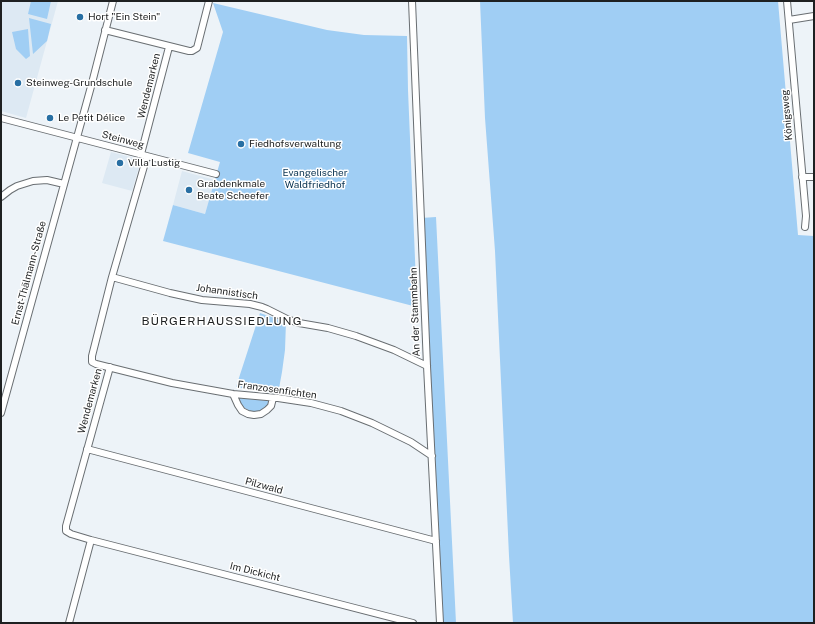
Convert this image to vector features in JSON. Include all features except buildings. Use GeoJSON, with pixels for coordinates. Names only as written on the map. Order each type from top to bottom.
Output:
{"type":"FeatureCollection","features":[{"type":"Feature","properties":{"kind":"street","name":"Ernst-Thälmann-Straße"},"geometry":{"type":"LineString","coordinates":[[1,413],[113,1]]}},
{"type":"Feature","properties":{"kind":"street"},"geometry":{"type":"LineString","coordinates":[[106,30],[169,47],[192,51],[197,48],[209,1]]}},
{"type":"Feature","properties":{"kind":"street","name":"An der Stammbahn"},"geometry":{"type":"LineString","coordinates":[[412,1],[427,366],[440,623]]}},
{"type":"Feature","properties":{"kind":"street","name":"Königsweg"},"geometry":{"type":"LineString","coordinates":[[787,1],[806,216],[804,227]]}},
{"type":"Feature","properties":{"kind":"street"},"geometry":{"type":"LineString","coordinates":[[789,20],[814,16]]}},
{"type":"Feature","properties":{"kind":"street","name":"Wendemarken"},"geometry":{"type":"LineString","coordinates":[[91,540],[71,534],[66,531],[66,526],[110,367],[96,364],[92,362],[91,359],[144,155],[169,47]]}},
{"type":"Feature","properties":{"kind":"street","name":"Steinweg"},"geometry":{"type":"LineString","coordinates":[[1,118],[216,174]]}},
{"type":"Feature","properties":{"kind":"street"},"geometry":{"type":"LineString","coordinates":[[802,177],[814,177]]}},
{"type":"Feature","properties":{"kind":"street"},"geometry":{"type":"LineString","coordinates":[[1,197],[17,186],[34,181],[48,180],[64,184]]}},
{"type":"Feature","properties":{"kind":"street","name":"Johannistisch"},"geometry":{"type":"LineString","coordinates":[[112,277],[202,300],[262,306],[287,319],[299,323],[328,328],[356,336],[394,350],[427,366]]}},
{"type":"Feature","properties":{"kind":"street","name":"Franzosenfichten"},"geometry":{"type":"LineString","coordinates":[[110,367],[172,383],[234,394],[311,403],[372,423],[411,442],[432,456]]}},
{"type":"Feature","properties":{"kind":"street"},"geometry":{"type":"LineString","coordinates":[[234,394],[242,411],[254,415],[261,414],[267,410],[271,406],[273,398]]}},
{"type":"Feature","properties":{"kind":"street","name":"Pilzwald"},"geometry":{"type":"LineString","coordinates":[[87,449],[436,541]]}},
{"type":"Feature","properties":{"kind":"street"},"geometry":{"type":"LineString","coordinates":[[70,623],[91,540]]}},
{"type":"Feature","properties":{"kind":"street","name":"Im Dickicht"},"geometry":{"type":"LineString","coordinates":[[91,540],[413,623]]}},
{"type":"Feature","properties":{"kind":"shaded area","name":"Steinweg-Grundschule"},"geometry":{"type":"Polygon","coordinates":[[[1,1],[58,1],[26,118],[1,111],[1,1]]]}},
{"type":"Feature","properties":{"kind":"shaded area"},"geometry":{"type":"Polygon","coordinates":[[[111,152],[141,160],[132,191],[102,183],[111,152]]]}},
{"type":"Feature","properties":{"kind":"shaded area"},"geometry":{"type":"Polygon","coordinates":[[[182,171],[215,180],[205,214],[173,205],[182,171]]]}},
{"type":"Feature","properties":{"kind":"green space"},"geometry":{"type":"Polygon","coordinates":[[[31,1],[51,1],[47,19],[28,14],[31,1]]]}},
{"type":"Feature","properties":{"kind":"green space"},"geometry":{"type":"Polygon","coordinates":[[[480,1],[778,1],[798,235],[814,236],[814,623],[513,623],[495,251],[485,118],[480,1]]]}},
{"type":"Feature","properties":{"kind":"green space","name":"Evangelischer Waldfriedhof"},"geometry":{"type":"Polygon","coordinates":[[[213,3],[327,30],[364,35],[407,36],[417,307],[163,241],[173,205],[205,214],[220,162],[188,153],[223,32],[213,3]]]}},
{"type":"Feature","properties":{"kind":"green space"},"geometry":{"type":"Polygon","coordinates":[[[29,18],[51,24],[47,41],[33,54],[29,18]]]}},
{"type":"Feature","properties":{"kind":"green space"},"geometry":{"type":"Polygon","coordinates":[[[28,29],[30,56],[26,59],[16,49],[12,32],[28,29]]]}},
{"type":"Feature","properties":{"kind":"green space"},"geometry":{"type":"Polygon","coordinates":[[[436,217],[456,623],[440,623],[421,218],[436,217]]]}},
{"type":"Feature","properties":{"kind":"green space"},"geometry":{"type":"Polygon","coordinates":[[[260,313],[286,322],[285,350],[278,394],[236,387],[260,313]]]}},
{"type":"Feature","properties":{"kind":"green space"},"geometry":{"type":"Polygon","coordinates":[[[239,398],[270,401],[269,405],[261,411],[255,412],[243,407],[240,404],[239,398]]]}},
{"type":"Feature","properties":{"kind":"place","name":"Hort \"Ein Stein\""},"geometry":{"type":"Point","coordinates":[80,17]}},
{"type":"Feature","properties":{"kind":"place","name":"Steinweg-Grundschule"},"geometry":{"type":"Point","coordinates":[18,83]}},
{"type":"Feature","properties":{"kind":"place","name":"Le Petit Délice"},"geometry":{"type":"Point","coordinates":[50,118]}},
{"type":"Feature","properties":{"kind":"place","name":"Fiedhofsverwaltung"},"geometry":{"type":"Point","coordinates":[241,144]}},
{"type":"Feature","properties":{"kind":"place","name":"Villa Lustig"},"geometry":{"type":"Point","coordinates":[120,163]}},
{"type":"Feature","properties":{"kind":"place","name":"Grabdenkmale Beate Scheefer"},"geometry":{"type":"Point","coordinates":[189,190]}},
{"type":"Feature","properties":{"kind":"district","name":"BÜRGERHAUSSIEDLUNG"},"geometry":{"type":"Point","coordinates":[222,321]}}]}
